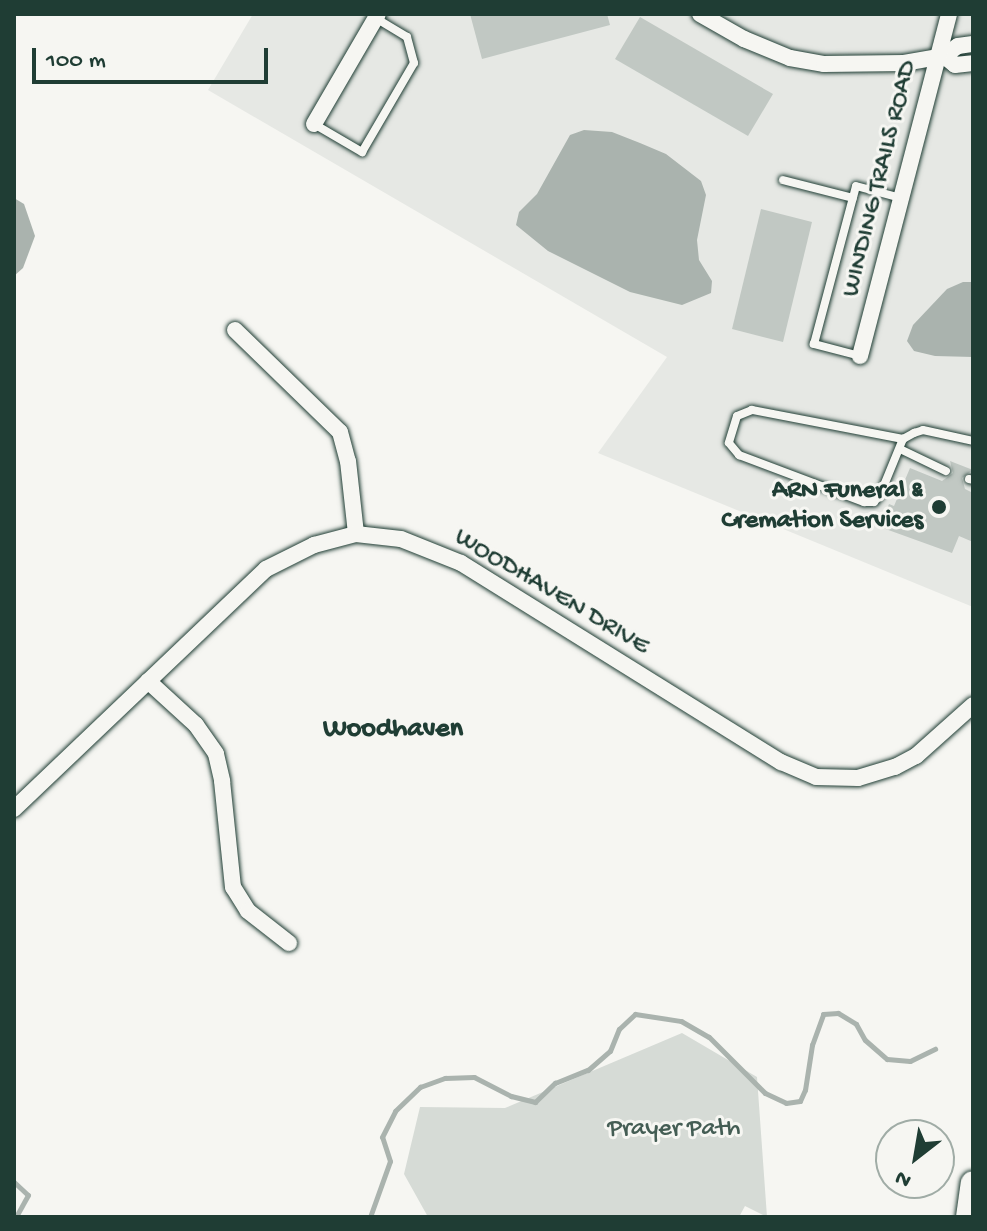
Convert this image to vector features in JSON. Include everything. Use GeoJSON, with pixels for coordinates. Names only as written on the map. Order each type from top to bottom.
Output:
{"type":"FeatureCollection","features":[{"type":"Feature","properties":{"kind":"main road"},"geometry":{"type":"LineString","coordinates":[[968,1217],[973,1183]]}},
{"type":"Feature","properties":{"kind":"street"},"geometry":{"type":"LineString","coordinates":[[700,14],[744,39],[790,58],[858,66],[940,57],[958,46],[973,44]]}},
{"type":"Feature","properties":{"kind":"street","name":"WINDING TRAILS ROAD"},"geometry":{"type":"LineString","coordinates":[[860,356],[949,14]]}},
{"type":"Feature","properties":{"kind":"street"},"geometry":{"type":"LineString","coordinates":[[314,124],[376,16]]}},
{"type":"Feature","properties":{"kind":"street"},"geometry":{"type":"LineString","coordinates":[[940,57],[955,65],[973,63]]}},
{"type":"Feature","properties":{"kind":"street"},"geometry":{"type":"LineString","coordinates":[[235,330],[340,432],[348,461],[356,534]]}},
{"type":"Feature","properties":{"kind":"street","name":"WOODHAVEN DRIVE"},"geometry":{"type":"LineString","coordinates":[[14,809],[266,569],[314,545],[356,534],[401,539],[461,563],[781,762],[816,777],[858,778],[895,767],[916,756],[973,705]]}},
{"type":"Feature","properties":{"kind":"street"},"geometry":{"type":"LineString","coordinates":[[148,681],[196,725],[216,754],[222,781],[233,887],[248,911],[289,943]]}},
{"type":"Feature","properties":{"kind":"lane"},"geometry":{"type":"LineString","coordinates":[[314,124],[362,152],[414,63],[407,37],[376,16]]}},
{"type":"Feature","properties":{"kind":"lane"},"geometry":{"type":"LineString","coordinates":[[783,180],[853,198]]}},
{"type":"Feature","properties":{"kind":"lane"},"geometry":{"type":"LineString","coordinates":[[860,356],[814,344],[856,186],[901,198]]}},
{"type":"Feature","properties":{"kind":"lane"},"geometry":{"type":"LineString","coordinates":[[946,471],[902,444],[752,410],[737,416],[729,443],[739,455],[864,502],[874,502],[902,444],[923,430],[973,441]]}},
{"type":"Feature","properties":{"kind":"shaded area"},"geometry":{"type":"Polygon","coordinates":[[[253,14],[973,14],[973,607],[598,453],[667,357],[208,90],[253,14]]]}},
{"type":"Feature","properties":{"kind":"shaded area"},"geometry":{"type":"Polygon","coordinates":[[[584,130],[612,132],[666,154],[701,181],[706,195],[697,240],[699,260],[712,281],[711,293],[682,305],[630,292],[548,251],[516,225],[519,212],[537,194],[570,135],[584,130]]]}},
{"type":"Feature","properties":{"kind":"shaded area"},"geometry":{"type":"Polygon","coordinates":[[[14,198],[24,204],[35,236],[23,268],[14,276],[14,198]]]}},
{"type":"Feature","properties":{"kind":"shaded area"},"geometry":{"type":"Polygon","coordinates":[[[963,282],[973,282],[973,357],[935,356],[914,351],[907,341],[913,325],[947,289],[963,282]]]}},
{"type":"Feature","properties":{"kind":"green space","name":"Prayer Path"},"geometry":{"type":"Polygon","coordinates":[[[682,1033],[757,1077],[767,1217],[745,1206],[739,1217],[428,1217],[404,1174],[420,1107],[505,1108],[682,1033]]]}},
{"type":"Feature","properties":{"kind":"building"},"geometry":{"type":"Polygon","coordinates":[[[470,14],[607,14],[610,25],[482,59],[470,14]]]}},
{"type":"Feature","properties":{"kind":"building"},"geometry":{"type":"Polygon","coordinates":[[[640,17],[773,94],[748,136],[615,59],[640,17]]]}},
{"type":"Feature","properties":{"kind":"building"},"geometry":{"type":"Polygon","coordinates":[[[761,209],[812,222],[783,342],[732,329],[761,209]]]}},
{"type":"Feature","properties":{"kind":"building","name":"ARN Funeral & Cremation Services"},"geometry":{"type":"Polygon","coordinates":[[[950,461],[973,470],[962,478],[965,489],[973,493],[973,542],[959,536],[952,553],[880,527],[889,504],[894,506],[910,468],[942,481],[953,473],[950,461]]]}},
{"type":"Feature","properties":{"kind":"waterway"},"geometry":{"type":"LineString","coordinates":[[370,1217],[390,1161],[382,1137],[395,1111],[420,1087],[445,1078],[474,1077],[511,1096],[535,1102],[555,1083],[588,1070],[610,1051],[619,1029],[635,1014],[681,1021],[709,1037],[765,1093],[786,1103],[800,1101],[805,1090],[812,1045],[823,1014],[838,1013],[856,1024],[865,1040],[887,1059],[910,1061],[935,1049]]}},
{"type":"Feature","properties":{"kind":"waterway"},"geometry":{"type":"LineString","coordinates":[[14,1182],[28,1195],[16,1217]]}},
{"type":"Feature","properties":{"kind":"place","name":"ARN Funeral & Cremation Services"},"geometry":{"type":"Point","coordinates":[939,507]}},
{"type":"Feature","properties":{"kind":"district","name":"Woodhaven"},"geometry":{"type":"Point","coordinates":[393,730]}}]}
